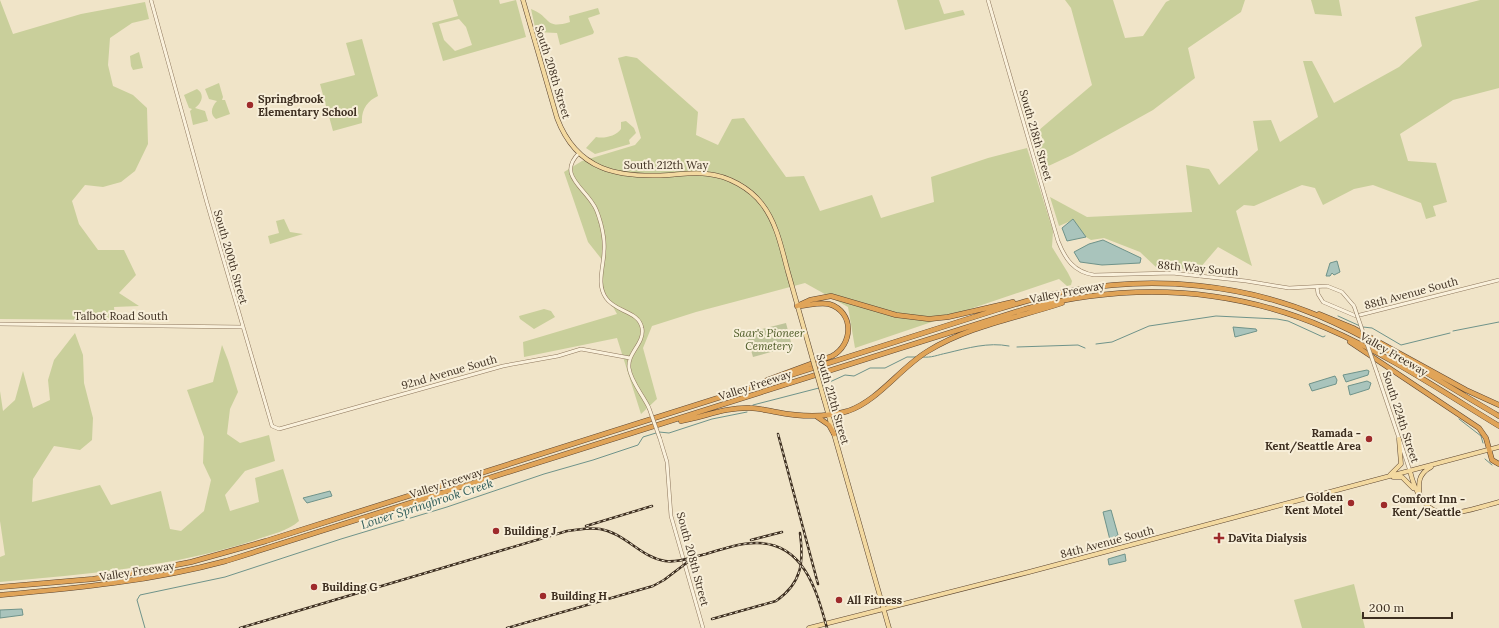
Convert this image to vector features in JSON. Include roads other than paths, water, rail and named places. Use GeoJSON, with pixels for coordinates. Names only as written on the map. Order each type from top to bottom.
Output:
{"type":"FeatureCollection","features":[{"type":"Feature","properties":{"kind":"highway","name":"Valley Freeway"},"geometry":{"type":"LineString","coordinates":[[0,588],[100,580],[141,574],[211,560],[266,541],[753,386],[1028,300],[1097,287],[1169,284],[1230,291],[1305,311],[1362,337],[1499,416]]}},
{"type":"Feature","properties":{"kind":"highway","name":"Valley Freeway"},"geometry":{"type":"LineString","coordinates":[[0,595],[121,584],[199,569],[1025,309],[1078,298],[1131,292],[1158,291],[1209,295],[1268,307],[1334,332],[1379,355],[1499,426]]}},
{"type":"Feature","properties":{"kind":"highway"},"geometry":{"type":"LineString","coordinates":[[797,306],[810,300],[831,296],[896,316],[929,319],[948,317],[1028,300]]}},
{"type":"Feature","properties":{"kind":"highway"},"geometry":{"type":"LineString","coordinates":[[666,423],[734,409],[750,408],[794,415],[829,416],[863,404],[911,363],[927,352],[965,334],[1078,298]]}},
{"type":"Feature","properties":{"kind":"highway"},"geometry":{"type":"LineString","coordinates":[[753,386],[777,375],[832,356],[841,350],[846,343],[848,324],[844,316],[836,308],[822,303],[797,306]]}},
{"type":"Feature","properties":{"kind":"highway"},"geometry":{"type":"LineString","coordinates":[[1305,311],[1323,315],[1353,328],[1466,390],[1499,404]]}},
{"type":"Feature","properties":{"kind":"highway"},"geometry":{"type":"LineString","coordinates":[[1334,332],[1475,425],[1484,435],[1492,460],[1499,464]]}},
{"type":"Feature","properties":{"kind":"highway"},"geometry":{"type":"LineString","coordinates":[[814,416],[828,425],[834,434]]}},
{"type":"Feature","properties":{"kind":"main road","name":"South 208th Street"},"geometry":{"type":"LineString","coordinates":[[523,0],[557,118],[562,132],[572,146]]}},
{"type":"Feature","properties":{"kind":"main road","name":"South 212th Way"},"geometry":{"type":"LineString","coordinates":[[572,146],[579,153],[598,166],[620,174],[648,176],[709,174],[724,178],[741,186]]}},
{"type":"Feature","properties":{"kind":"main road","name":"South 212th Street"},"geometry":{"type":"LineString","coordinates":[[741,186],[758,200],[771,219],[889,628]]}},
{"type":"Feature","properties":{"kind":"main road"},"geometry":{"type":"LineString","coordinates":[[1388,477],[1401,464],[1399,439]]}},
{"type":"Feature","properties":{"kind":"main road","name":"84th Avenue South"},"geometry":{"type":"LineString","coordinates":[[809,628],[884,610],[1499,447]]}},
{"type":"Feature","properties":{"kind":"main road"},"geometry":{"type":"LineString","coordinates":[[1420,500],[1418,485],[1420,477],[1423,472],[1436,464]]}},
{"type":"Feature","properties":{"kind":"main road","name":"South 224th Street"},"geometry":{"type":"LineString","coordinates":[[1410,471],[1420,500],[1426,506],[1439,512],[1454,514],[1499,502]]}},
{"type":"Feature","properties":{"kind":"main road"},"geometry":{"type":"LineString","coordinates":[[1388,477],[1402,478],[1411,484],[1417,493]]}},
{"type":"Feature","properties":{"kind":"street","name":"South 200th Street"},"geometry":{"type":"LineString","coordinates":[[151,0],[174,89],[242,327],[270,422],[274,428]]}},
{"type":"Feature","properties":{"kind":"street","name":"South 218th Street"},"geometry":{"type":"LineString","coordinates":[[988,0],[1058,241],[1068,262],[1078,270]]}},
{"type":"Feature","properties":{"kind":"street"},"geometry":{"type":"LineString","coordinates":[[579,153],[571,162],[570,168],[579,187],[593,204],[601,223],[604,251],[601,283],[603,292],[610,303],[634,316],[642,327],[642,335],[630,358]]}},
{"type":"Feature","properties":{"kind":"street","name":"88th Way South"},"geometry":{"type":"LineString","coordinates":[[1078,270],[1094,275],[1172,273],[1246,281],[1289,288],[1317,286]]}},
{"type":"Feature","properties":{"kind":"street","name":"88th Avenue South"},"geometry":{"type":"LineString","coordinates":[[1317,286],[1318,294],[1323,302],[1356,316],[1499,280]]}},
{"type":"Feature","properties":{"kind":"street","name":"South 224th Street"},"geometry":{"type":"LineString","coordinates":[[1317,286],[1332,287],[1342,292],[1354,306],[1410,471]]}},
{"type":"Feature","properties":{"kind":"street","name":"Talbot Road South"},"geometry":{"type":"LineString","coordinates":[[0,324],[242,327]]}},
{"type":"Feature","properties":{"kind":"street","name":"92nd Avenue South"},"geometry":{"type":"LineString","coordinates":[[274,428],[285,427],[503,366],[558,356],[581,349],[630,358]]}},
{"type":"Feature","properties":{"kind":"street","name":"South 208th Street"},"geometry":{"type":"LineString","coordinates":[[630,358],[629,367],[631,375],[649,408],[667,462],[671,516],[703,628]]}},
{"type":"Feature","properties":{"kind":"water"},"geometry":{"type":"Polygon","coordinates":[[[1073,219],[1086,237],[1067,241],[1062,228],[1073,219]]]}},
{"type":"Feature","properties":{"kind":"water"},"geometry":{"type":"Polygon","coordinates":[[[1103,240],[1141,258],[1140,263],[1102,265],[1080,262],[1074,252],[1089,244],[1103,240]]]}},
{"type":"Feature","properties":{"kind":"water"},"geometry":{"type":"Polygon","coordinates":[[[1337,261],[1340,272],[1334,275],[1332,273],[1330,276],[1326,276],[1330,263],[1337,261]]]}},
{"type":"Feature","properties":{"kind":"water"},"geometry":{"type":"Polygon","coordinates":[[[1233,327],[1256,329],[1257,331],[1235,337],[1233,327]]]}},
{"type":"Feature","properties":{"kind":"water"},"geometry":{"type":"Polygon","coordinates":[[[1367,370],[1369,371],[1368,375],[1346,382],[1343,375],[1367,370]]]}},
{"type":"Feature","properties":{"kind":"water"},"geometry":{"type":"Polygon","coordinates":[[[1335,376],[1337,380],[1336,384],[1312,391],[1309,384],[1335,376]]]}},
{"type":"Feature","properties":{"kind":"water"},"geometry":{"type":"Polygon","coordinates":[[[1367,381],[1371,383],[1369,389],[1350,395],[1348,386],[1367,381]]]}},
{"type":"Feature","properties":{"kind":"water"},"geometry":{"type":"Polygon","coordinates":[[[330,491],[332,496],[307,503],[303,498],[330,491]]]}},
{"type":"Feature","properties":{"kind":"water"},"geometry":{"type":"Polygon","coordinates":[[[1111,510],[1118,535],[1110,540],[1103,512],[1111,510]]]}},
{"type":"Feature","properties":{"kind":"water"},"geometry":{"type":"Polygon","coordinates":[[[1125,554],[1126,561],[1109,565],[1108,559],[1125,554]]]}},
{"type":"Feature","properties":{"kind":"water"},"geometry":{"type":"Polygon","coordinates":[[[22,609],[23,615],[0,618],[0,610],[22,609]]]}},
{"type":"Feature","properties":{"kind":"waterway","name":"Lower Springbrook Creek"},"geometry":{"type":"LineString","coordinates":[[1096,344],[1112,342],[1149,326],[1216,316],[1277,319],[1288,321],[1323,337],[1325,336]]}},
{"type":"Feature","properties":{"kind":"waterway"},"geometry":{"type":"LineString","coordinates":[[1338,316],[1360,326]]}},
{"type":"Feature","properties":{"kind":"waterway"},"geometry":{"type":"LineString","coordinates":[[1453,331],[1499,322]]}},
{"type":"Feature","properties":{"kind":"waterway"},"geometry":{"type":"LineString","coordinates":[[1363,327],[1372,328],[1401,345],[1450,333]]}},
{"type":"Feature","properties":{"kind":"waterway","name":"Lower Springbrook Creek"},"geometry":{"type":"LineString","coordinates":[[922,357],[932,357],[986,345],[1009,346]]}},
{"type":"Feature","properties":{"kind":"waterway","name":"Lower Springbrook Creek"},"geometry":{"type":"LineString","coordinates":[[1017,347],[1078,345],[1085,348]]}},
{"type":"Feature","properties":{"kind":"waterway","name":"Lower Springbrook Creek"},"geometry":{"type":"LineString","coordinates":[[821,386],[845,375],[854,376],[870,368],[885,368],[907,357],[917,357]]}},
{"type":"Feature","properties":{"kind":"waterway","name":"Lower Springbrook Creek"},"geometry":{"type":"LineString","coordinates":[[753,405],[819,388]]}},
{"type":"Feature","properties":{"kind":"waterway","name":"Lower Springbrook Creek"},"geometry":{"type":"LineString","coordinates":[[659,432],[669,433],[712,419],[747,412]]}},
{"type":"Feature","properties":{"kind":"waterway"},"geometry":{"type":"LineString","coordinates":[[1459,419],[1481,436],[1483,443]]}},
{"type":"Feature","properties":{"kind":"waterway","name":"Lower Springbrook Creek"},"geometry":{"type":"LineString","coordinates":[[145,628],[137,600],[140,595],[225,577],[638,445],[643,437],[656,433]]}},
{"type":"Feature","properties":{"kind":"waterway"},"geometry":{"type":"LineString","coordinates":[[1485,459],[1492,465]]}},
{"type":"Feature","properties":{"kind":"railway"},"geometry":{"type":"LineString","coordinates":[[778,434],[818,584]]}},
{"type":"Feature","properties":{"kind":"railway"},"geometry":{"type":"LineString","coordinates":[[586,526],[652,506]]}},
{"type":"Feature","properties":{"kind":"railway"},"geometry":{"type":"LineString","coordinates":[[240,628],[567,531],[592,528],[609,531],[648,555],[665,561],[686,559],[744,544],[756,543],[772,545],[786,551],[797,560],[806,572],[813,585],[827,628]]}},
{"type":"Feature","properties":{"kind":"railway"},"geometry":{"type":"LineString","coordinates":[[751,540],[782,532]]}},
{"type":"Feature","properties":{"kind":"railway"},"geometry":{"type":"LineString","coordinates":[[712,619],[776,601],[785,594],[796,579],[801,563],[802,553],[800,533]]}},
{"type":"Feature","properties":{"kind":"railway"},"geometry":{"type":"LineString","coordinates":[[507,628],[653,586],[664,580],[689,561]]}},
{"type":"Feature","properties":{"kind":"place","name":"Springbrook Elementary School"},"geometry":{"type":"Point","coordinates":[250,105]}},
{"type":"Feature","properties":{"kind":"place","name":"Ramada - Kent/Seattle Area"},"geometry":{"type":"Point","coordinates":[1369,439]}},
{"type":"Feature","properties":{"kind":"place","name":"Golden Kent Motel"},"geometry":{"type":"Point","coordinates":[1351,503]}},
{"type":"Feature","properties":{"kind":"place","name":"Comfort Inn - Kent/Seattle"},"geometry":{"type":"Point","coordinates":[1384,505]}},
{"type":"Feature","properties":{"kind":"place","name":"Building J"},"geometry":{"type":"Point","coordinates":[496,531]}},
{"type":"Feature","properties":{"kind":"place","name":"DaVita Dialysis"},"geometry":{"type":"Point","coordinates":[1219,538]}},
{"type":"Feature","properties":{"kind":"place","name":"Building G"},"geometry":{"type":"Point","coordinates":[314,587]}},
{"type":"Feature","properties":{"kind":"place","name":"Building H"},"geometry":{"type":"Point","coordinates":[543,596]}},
{"type":"Feature","properties":{"kind":"place","name":"All Fitness"},"geometry":{"type":"Point","coordinates":[839,600]}},
{"type":"Feature","properties":{"kind":"park label","name":"Saar's Pioneer Cemetery"},"geometry":{"type":"Point","coordinates":[769,339]}}]}
